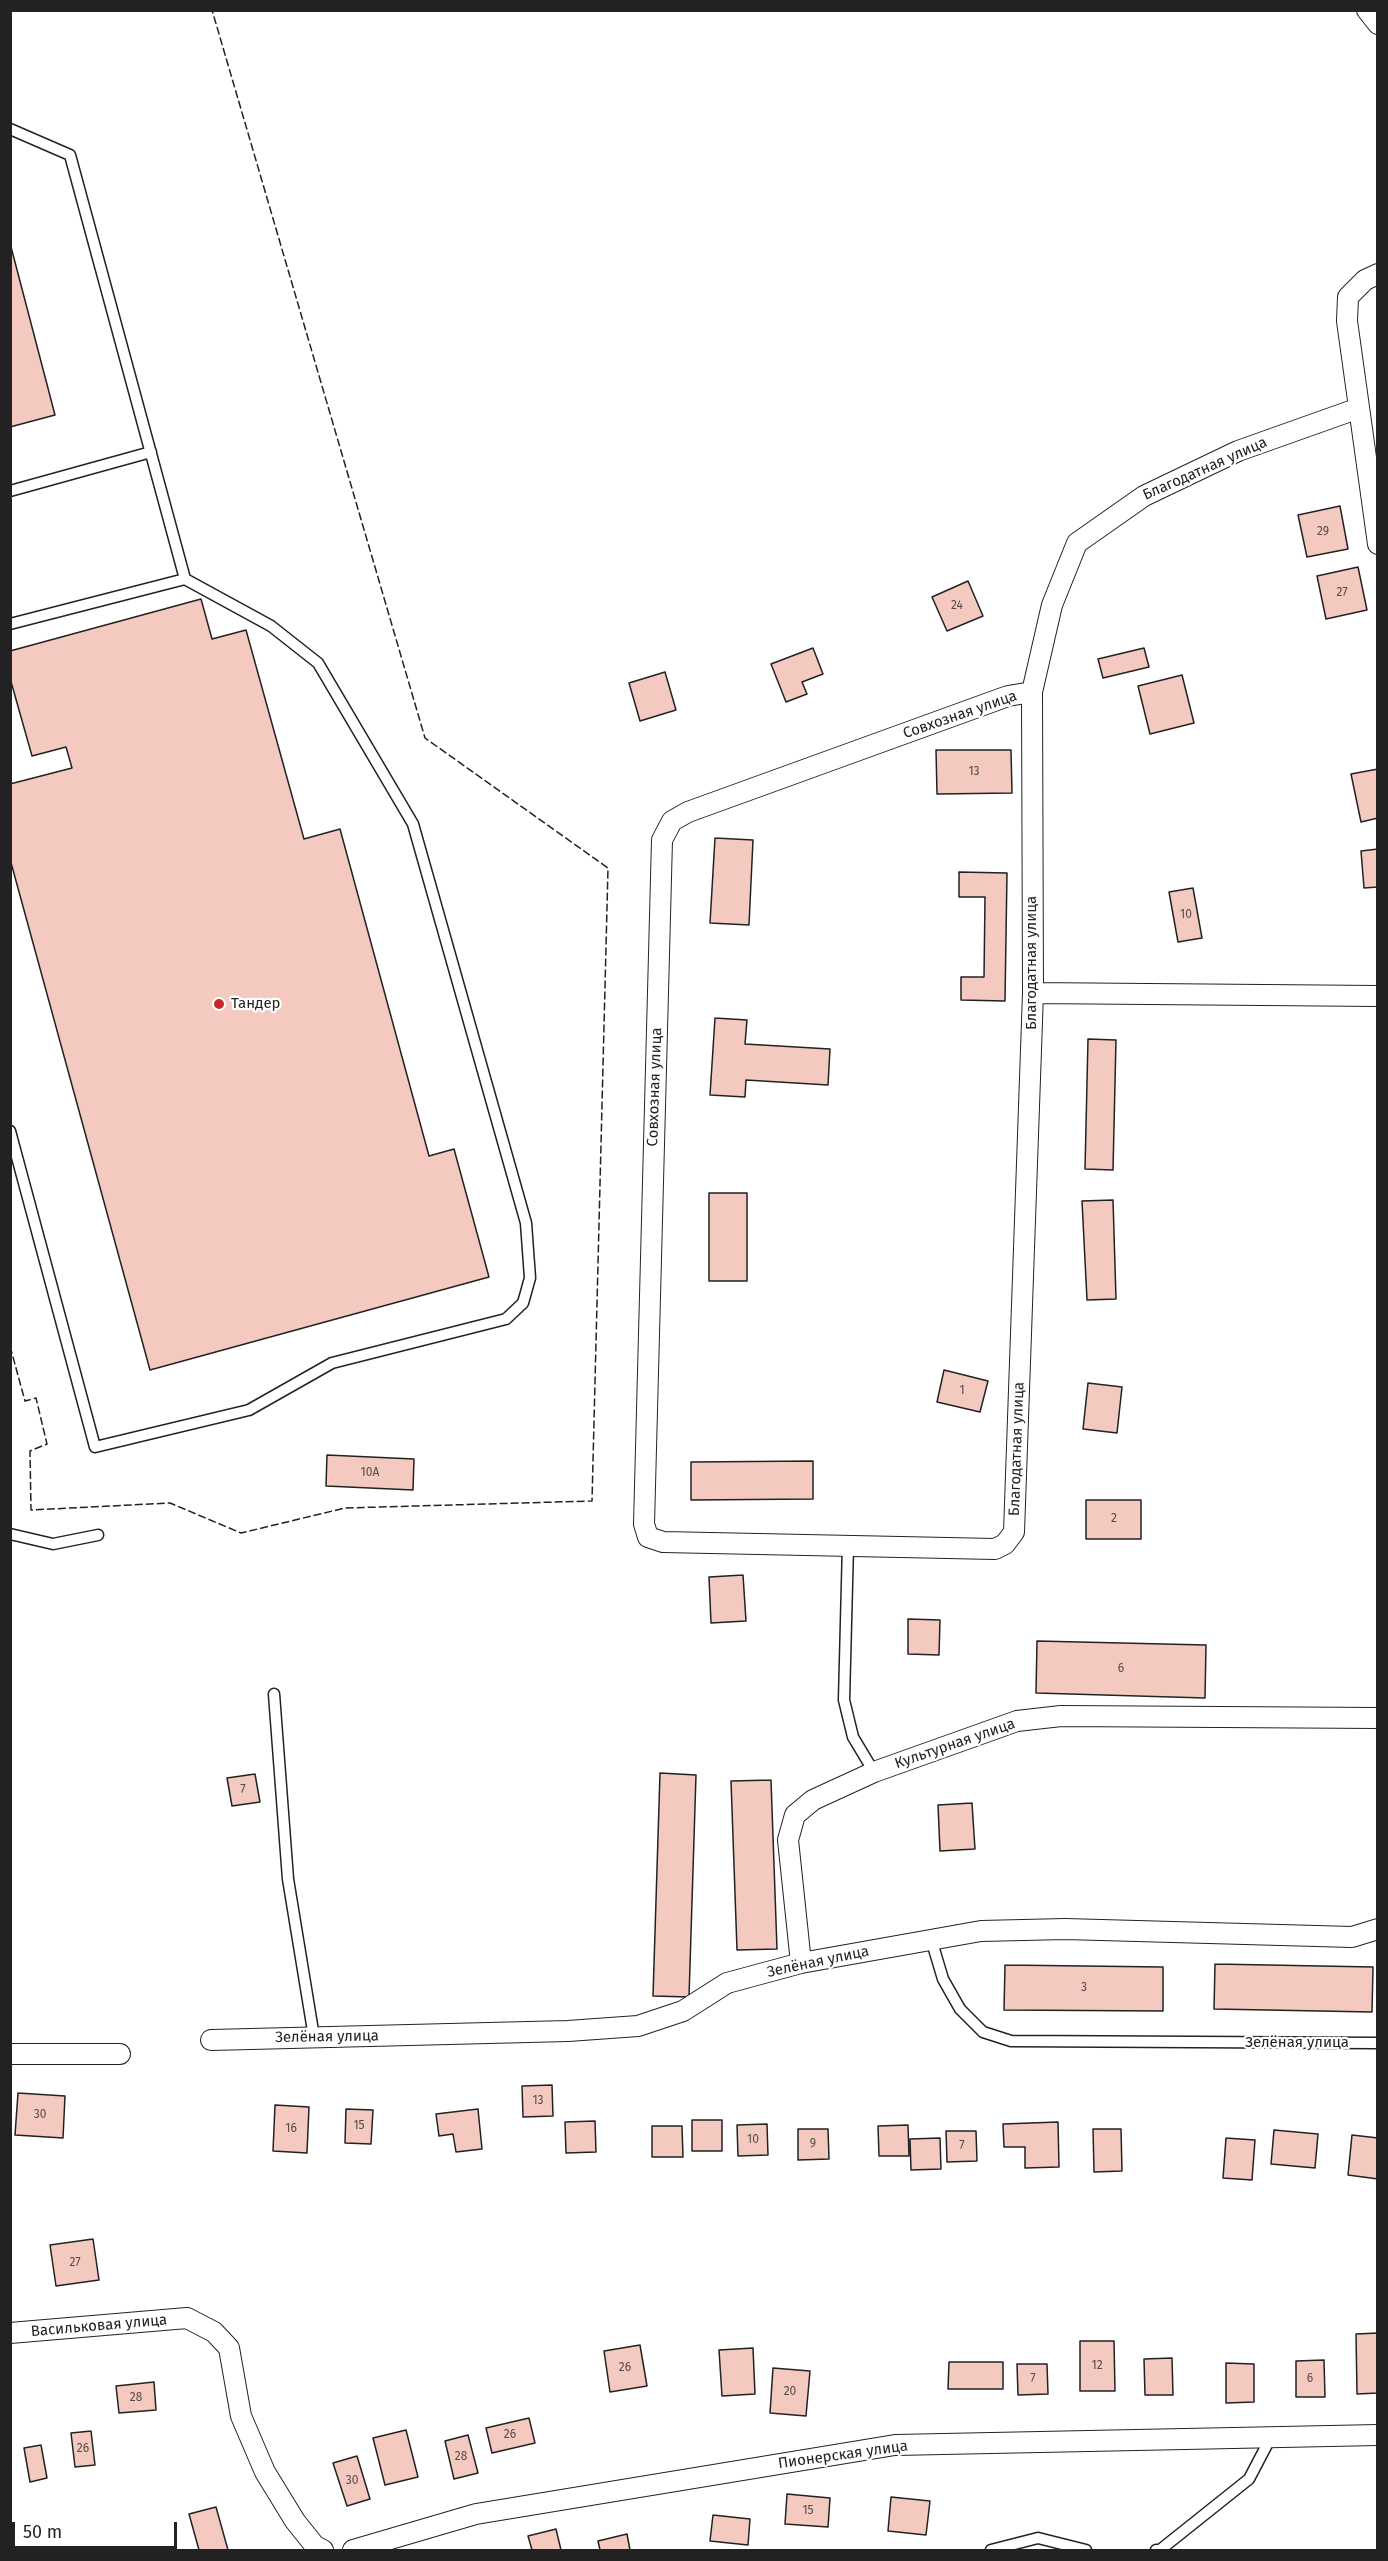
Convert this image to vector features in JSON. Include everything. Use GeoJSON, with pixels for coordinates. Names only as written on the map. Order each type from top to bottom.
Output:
{"type":"FeatureCollection","features":[{"type":"Feature","properties":{"kind":"street"},"geometry":{"type":"LineString","coordinates":[[1367,10],[1377,24]]}},
{"type":"Feature","properties":{"kind":"street"},"geometry":{"type":"LineString","coordinates":[[1377,274],[1365,280],[1348,297],[1347,321],[1377,544]]}},
{"type":"Feature","properties":{"kind":"street","name":"Благодатная улица"},"geometry":{"type":"LineString","coordinates":[[848,1545],[994,1549],[1005,1544],[1014,1532],[1033,993],[1032,692],[1052,605],[1077,543],[1144,496],[1238,451],[1359,408]]}},
{"type":"Feature","properties":{"kind":"street","name":"Совхозная улица"},"geometry":{"type":"LineString","coordinates":[[848,1545],[663,1542],[648,1537],[644,1524],[662,840],[672,821],[688,812],[1008,696],[1032,692]]}},
{"type":"Feature","properties":{"kind":"street"},"geometry":{"type":"LineString","coordinates":[[1033,993],[1377,996]]}},
{"type":"Feature","properties":{"kind":"street","name":"Культурная улица"},"geometry":{"type":"LineString","coordinates":[[874,1772],[1017,1721],[1061,1716],[1377,1718]]}},
{"type":"Feature","properties":{"kind":"street"},"geometry":{"type":"LineString","coordinates":[[801,1963],[788,1840],[795,1815],[813,1800],[874,1772]]}},
{"type":"Feature","properties":{"kind":"street"},"geometry":{"type":"LineString","coordinates":[[931,1939],[981,1931],[1065,1929],[1352,1937],[1377,1929]]}},
{"type":"Feature","properties":{"kind":"street","name":"Зелёная улица"},"geometry":{"type":"LineString","coordinates":[[211,2040],[568,2031],[638,2026],[683,2011],[727,1983],[801,1963],[931,1939]]}},
{"type":"Feature","properties":{"kind":"street"},"geometry":{"type":"LineString","coordinates":[[10,2054],[120,2054]]}},
{"type":"Feature","properties":{"kind":"street","name":"Васильковая улица"},"geometry":{"type":"LineString","coordinates":[[10,2333],[187,2318],[214,2332],[229,2348],[241,2416],[265,2472],[295,2521],[315,2546],[323,2550]]}},
{"type":"Feature","properties":{"kind":"street","name":"Пионерская улица"},"geometry":{"type":"LineString","coordinates":[[353,2550],[476,2514],[896,2445],[1377,2435]]}},
{"type":"Feature","properties":{"kind":"lane"},"geometry":{"type":"LineString","coordinates":[[10,129],[70,155],[185,579]]}},
{"type":"Feature","properties":{"kind":"lane"},"geometry":{"type":"LineString","coordinates":[[10,491],[151,452]]}},
{"type":"Feature","properties":{"kind":"lane"},"geometry":{"type":"LineString","coordinates":[[10,624],[185,579],[271,626],[318,663],[413,824],[526,1223],[530,1278],[522,1303],[506,1319],[332,1363],[249,1410],[95,1447],[10,1131]]}},
{"type":"Feature","properties":{"kind":"lane"},"geometry":{"type":"LineString","coordinates":[[10,1534],[54,1544],[98,1535]]}},
{"type":"Feature","properties":{"kind":"lane","name":"Культурная улица"},"geometry":{"type":"LineString","coordinates":[[848,1545],[844,1700],[853,1737],[874,1772]]}},
{"type":"Feature","properties":{"kind":"lane"},"geometry":{"type":"LineString","coordinates":[[274,1694],[288,1879],[314,2037]]}},
{"type":"Feature","properties":{"kind":"lane","name":"Зелёная улица"},"geometry":{"type":"LineString","coordinates":[[931,1939],[943,1979],[960,2009],[984,2032],[1011,2041],[1377,2043]]}},
{"type":"Feature","properties":{"kind":"lane"},"geometry":{"type":"LineString","coordinates":[[1156,2550],[1160,2550],[1248,2479],[1271,2437]]}},
{"type":"Feature","properties":{"kind":"lane"},"geometry":{"type":"LineString","coordinates":[[991,2550],[1038,2538],[1086,2550]]}},
{"type":"Feature","properties":{"kind":"building"},"geometry":{"type":"Polygon","coordinates":[[[10,243],[55,415],[10,427],[10,243]]]}},
{"type":"Feature","properties":{"kind":"building"},"geometry":{"type":"Polygon","coordinates":[[[1340,506],[1348,549],[1307,557],[1298,515],[1340,506]]]}},
{"type":"Feature","properties":{"kind":"building"},"geometry":{"type":"Polygon","coordinates":[[[1358,567],[1367,610],[1326,619],[1317,576],[1358,567]]]}},
{"type":"Feature","properties":{"kind":"building"},"geometry":{"type":"Polygon","coordinates":[[[968,581],[983,616],[947,631],[932,597],[968,581]]]}},
{"type":"Feature","properties":{"kind":"building","name":"Тандер"},"geometry":{"type":"Polygon","coordinates":[[[201,599],[212,639],[246,630],[304,839],[340,829],[429,1156],[454,1149],[489,1277],[150,1370],[10,859],[10,784],[72,768],[66,747],[32,756],[10,678],[10,651],[201,599]]]}},
{"type":"Feature","properties":{"kind":"building"},"geometry":{"type":"Polygon","coordinates":[[[813,648],[823,674],[802,682],[807,694],[786,702],[771,664],[813,648]]]}},
{"type":"Feature","properties":{"kind":"building"},"geometry":{"type":"Polygon","coordinates":[[[1144,648],[1149,667],[1103,678],[1098,659],[1144,648]]]}},
{"type":"Feature","properties":{"kind":"building"},"geometry":{"type":"Polygon","coordinates":[[[665,672],[676,710],[640,721],[629,683],[665,672]]]}},
{"type":"Feature","properties":{"kind":"building"},"geometry":{"type":"Polygon","coordinates":[[[1182,675],[1194,723],[1150,734],[1138,686],[1182,675]]]}},
{"type":"Feature","properties":{"kind":"building"},"geometry":{"type":"Polygon","coordinates":[[[936,750],[1011,750],[1012,793],[937,794],[936,750]]]}},
{"type":"Feature","properties":{"kind":"building"},"geometry":{"type":"Polygon","coordinates":[[[1378,769],[1378,818],[1361,822],[1351,774],[1378,769]]]}},
{"type":"Feature","properties":{"kind":"building"},"geometry":{"type":"Polygon","coordinates":[[[715,838],[753,840],[749,925],[710,923],[715,838]]]}},
{"type":"Feature","properties":{"kind":"building"},"geometry":{"type":"Polygon","coordinates":[[[1378,849],[1378,887],[1364,888],[1361,851],[1378,849]]]}},
{"type":"Feature","properties":{"kind":"building"},"geometry":{"type":"Polygon","coordinates":[[[959,872],[1007,873],[1005,1001],[961,1000],[961,977],[984,977],[985,897],[959,897],[959,872]]]}},
{"type":"Feature","properties":{"kind":"building"},"geometry":{"type":"Polygon","coordinates":[[[1193,888],[1202,938],[1178,942],[1169,892],[1193,888]]]}},
{"type":"Feature","properties":{"kind":"building"},"geometry":{"type":"Polygon","coordinates":[[[715,1018],[747,1020],[745,1044],[830,1049],[828,1085],[746,1080],[745,1097],[710,1095],[715,1018]]]}},
{"type":"Feature","properties":{"kind":"building"},"geometry":{"type":"Polygon","coordinates":[[[1088,1039],[1116,1040],[1113,1170],[1085,1169],[1088,1039]]]}},
{"type":"Feature","properties":{"kind":"building"},"geometry":{"type":"Polygon","coordinates":[[[709,1193],[747,1193],[747,1281],[709,1281],[709,1193]]]}},
{"type":"Feature","properties":{"kind":"building"},"geometry":{"type":"Polygon","coordinates":[[[1113,1200],[1116,1299],[1087,1300],[1082,1201],[1113,1200]]]}},
{"type":"Feature","properties":{"kind":"building"},"geometry":{"type":"Polygon","coordinates":[[[944,1370],[988,1381],[980,1412],[937,1402],[944,1370]]]}},
{"type":"Feature","properties":{"kind":"building"},"geometry":{"type":"Polygon","coordinates":[[[1088,1383],[1122,1387],[1117,1433],[1083,1429],[1088,1383]]]}},
{"type":"Feature","properties":{"kind":"building"},"geometry":{"type":"Polygon","coordinates":[[[327,1455],[414,1459],[413,1490],[326,1486],[327,1455]]]}},
{"type":"Feature","properties":{"kind":"building"},"geometry":{"type":"Polygon","coordinates":[[[813,1461],[813,1499],[691,1500],[691,1462],[813,1461]]]}},
{"type":"Feature","properties":{"kind":"building"},"geometry":{"type":"Polygon","coordinates":[[[1086,1500],[1141,1500],[1141,1539],[1086,1539],[1086,1500]]]}},
{"type":"Feature","properties":{"kind":"building"},"geometry":{"type":"Polygon","coordinates":[[[743,1575],[746,1621],[711,1623],[709,1577],[743,1575]]]}},
{"type":"Feature","properties":{"kind":"building"},"geometry":{"type":"Polygon","coordinates":[[[908,1619],[940,1620],[939,1655],[908,1654],[908,1619]]]}},
{"type":"Feature","properties":{"kind":"building"},"geometry":{"type":"Polygon","coordinates":[[[1037,1641],[1206,1645],[1205,1698],[1036,1693],[1037,1641]]]}},
{"type":"Feature","properties":{"kind":"building"},"geometry":{"type":"Polygon","coordinates":[[[660,1773],[696,1775],[689,1997],[653,1996],[660,1773]]]}},
{"type":"Feature","properties":{"kind":"building"},"geometry":{"type":"Polygon","coordinates":[[[255,1774],[260,1802],[232,1806],[227,1778],[255,1774]]]}},
{"type":"Feature","properties":{"kind":"building"},"geometry":{"type":"Polygon","coordinates":[[[771,1780],[777,1949],[737,1950],[731,1781],[771,1780]]]}},
{"type":"Feature","properties":{"kind":"building"},"geometry":{"type":"Polygon","coordinates":[[[972,1803],[975,1849],[940,1851],[938,1805],[972,1803]]]}},
{"type":"Feature","properties":{"kind":"building"},"geometry":{"type":"Polygon","coordinates":[[[1215,1964],[1373,1967],[1372,2012],[1214,2009],[1215,1964]]]}},
{"type":"Feature","properties":{"kind":"building"},"geometry":{"type":"Polygon","coordinates":[[[1005,1965],[1163,1967],[1163,2011],[1004,2010],[1005,1965]]]}},
{"type":"Feature","properties":{"kind":"building"},"geometry":{"type":"Polygon","coordinates":[[[552,2085],[553,2116],[523,2117],[522,2086],[552,2085]]]}},
{"type":"Feature","properties":{"kind":"building"},"geometry":{"type":"Polygon","coordinates":[[[18,2093],[65,2096],[63,2138],[15,2135],[18,2093]]]}},
{"type":"Feature","properties":{"kind":"building"},"geometry":{"type":"Polygon","coordinates":[[[275,2105],[309,2107],[307,2153],[273,2151],[275,2105]]]}},
{"type":"Feature","properties":{"kind":"building"},"geometry":{"type":"Polygon","coordinates":[[[346,2109],[373,2110],[371,2144],[345,2143],[346,2109]]]}},
{"type":"Feature","properties":{"kind":"building"},"geometry":{"type":"Polygon","coordinates":[[[478,2109],[482,2149],[456,2152],[453,2134],[439,2136],[436,2114],[478,2109]]]}},
{"type":"Feature","properties":{"kind":"building"},"geometry":{"type":"Polygon","coordinates":[[[692,2120],[722,2120],[722,2151],[692,2151],[692,2120]]]}},
{"type":"Feature","properties":{"kind":"building"},"geometry":{"type":"Polygon","coordinates":[[[595,2121],[596,2152],[566,2153],[565,2122],[595,2121]]]}},
{"type":"Feature","properties":{"kind":"building"},"geometry":{"type":"Polygon","coordinates":[[[1058,2122],[1059,2167],[1025,2168],[1025,2147],[1004,2147],[1003,2124],[1058,2122]]]}},
{"type":"Feature","properties":{"kind":"building"},"geometry":{"type":"Polygon","coordinates":[[[767,2124],[768,2155],[738,2156],[737,2125],[767,2124]]]}},
{"type":"Feature","properties":{"kind":"building"},"geometry":{"type":"Polygon","coordinates":[[[908,2125],[909,2156],[879,2156],[878,2126],[908,2125]]]}},
{"type":"Feature","properties":{"kind":"building"},"geometry":{"type":"Polygon","coordinates":[[[652,2126],[682,2126],[683,2157],[652,2157],[652,2126]]]}},
{"type":"Feature","properties":{"kind":"building"},"geometry":{"type":"Polygon","coordinates":[[[798,2129],[828,2129],[829,2159],[798,2160],[798,2129]]]}},
{"type":"Feature","properties":{"kind":"building"},"geometry":{"type":"Polygon","coordinates":[[[1093,2129],[1121,2129],[1122,2171],[1094,2172],[1093,2129]]]}},
{"type":"Feature","properties":{"kind":"building"},"geometry":{"type":"Polygon","coordinates":[[[1274,2130],[1318,2134],[1315,2168],[1271,2164],[1274,2130]]]}},
{"type":"Feature","properties":{"kind":"building"},"geometry":{"type":"Polygon","coordinates":[[[946,2131],[976,2131],[977,2161],[947,2162],[946,2131]]]}},
{"type":"Feature","properties":{"kind":"building"},"geometry":{"type":"Polygon","coordinates":[[[1352,2135],[1378,2138],[1378,2179],[1348,2175],[1352,2135]]]}},
{"type":"Feature","properties":{"kind":"building"},"geometry":{"type":"Polygon","coordinates":[[[940,2138],[941,2169],[911,2170],[910,2139],[940,2138]]]}},
{"type":"Feature","properties":{"kind":"building"},"geometry":{"type":"Polygon","coordinates":[[[1226,2138],[1255,2140],[1252,2180],[1223,2178],[1226,2138]]]}},
{"type":"Feature","properties":{"kind":"building"},"geometry":{"type":"Polygon","coordinates":[[[93,2239],[99,2280],[56,2286],[50,2245],[93,2239]]]}},
{"type":"Feature","properties":{"kind":"building"},"geometry":{"type":"Polygon","coordinates":[[[1378,2333],[1378,2393],[1357,2394],[1356,2334],[1378,2333]]]}},
{"type":"Feature","properties":{"kind":"building"},"geometry":{"type":"Polygon","coordinates":[[[1080,2341],[1114,2341],[1115,2391],[1080,2391],[1080,2341]]]}},
{"type":"Feature","properties":{"kind":"building"},"geometry":{"type":"Polygon","coordinates":[[[640,2345],[647,2386],[610,2392],[604,2351],[640,2345]]]}},
{"type":"Feature","properties":{"kind":"building"},"geometry":{"type":"Polygon","coordinates":[[[753,2348],[755,2394],[722,2396],[719,2350],[753,2348]]]}},
{"type":"Feature","properties":{"kind":"building"},"geometry":{"type":"Polygon","coordinates":[[[1172,2358],[1173,2395],[1145,2395],[1144,2359],[1172,2358]]]}},
{"type":"Feature","properties":{"kind":"building"},"geometry":{"type":"Polygon","coordinates":[[[1324,2360],[1325,2397],[1296,2397],[1296,2361],[1324,2360]]]}},
{"type":"Feature","properties":{"kind":"building"},"geometry":{"type":"Polygon","coordinates":[[[949,2362],[1003,2362],[1003,2389],[948,2389],[949,2362]]]}},
{"type":"Feature","properties":{"kind":"building"},"geometry":{"type":"Polygon","coordinates":[[[1226,2363],[1254,2364],[1254,2402],[1226,2403],[1226,2363]]]}},
{"type":"Feature","properties":{"kind":"building"},"geometry":{"type":"Polygon","coordinates":[[[1017,2364],[1047,2364],[1048,2394],[1018,2395],[1017,2364]]]}},
{"type":"Feature","properties":{"kind":"building"},"geometry":{"type":"Polygon","coordinates":[[[773,2368],[810,2371],[806,2416],[770,2413],[773,2368]]]}},
{"type":"Feature","properties":{"kind":"building"},"geometry":{"type":"Polygon","coordinates":[[[154,2382],[156,2410],[119,2413],[116,2386],[154,2382]]]}},
{"type":"Feature","properties":{"kind":"building"},"geometry":{"type":"Polygon","coordinates":[[[529,2418],[535,2443],[492,2453],[486,2428],[529,2418]]]}},
{"type":"Feature","properties":{"kind":"building"},"geometry":{"type":"Polygon","coordinates":[[[406,2430],[418,2477],[385,2485],[373,2438],[406,2430]]]}},
{"type":"Feature","properties":{"kind":"building"},"geometry":{"type":"Polygon","coordinates":[[[91,2431],[95,2465],[75,2467],[71,2433],[91,2431]]]}},
{"type":"Feature","properties":{"kind":"building"},"geometry":{"type":"Polygon","coordinates":[[[468,2435],[478,2473],[454,2479],[445,2441],[468,2435]]]}},
{"type":"Feature","properties":{"kind":"building"},"geometry":{"type":"Polygon","coordinates":[[[41,2445],[47,2478],[30,2482],[24,2448],[41,2445]]]}},
{"type":"Feature","properties":{"kind":"building"},"geometry":{"type":"Polygon","coordinates":[[[357,2456],[370,2499],[347,2506],[333,2463],[357,2456]]]}},
{"type":"Feature","properties":{"kind":"building"},"geometry":{"type":"Polygon","coordinates":[[[787,2494],[830,2498],[828,2527],[785,2524],[787,2494]]]}},
{"type":"Feature","properties":{"kind":"building"},"geometry":{"type":"Polygon","coordinates":[[[891,2497],[930,2501],[926,2535],[888,2531],[891,2497]]]}},
{"type":"Feature","properties":{"kind":"building"},"geometry":{"type":"Polygon","coordinates":[[[216,2507],[228,2550],[199,2550],[189,2514],[216,2507]]]}},
{"type":"Feature","properties":{"kind":"building"},"geometry":{"type":"Polygon","coordinates":[[[713,2515],[750,2519],[748,2545],[710,2541],[713,2515]]]}},
{"type":"Feature","properties":{"kind":"building"},"geometry":{"type":"Polygon","coordinates":[[[556,2529],[561,2550],[532,2550],[528,2536],[556,2529]]]}},
{"type":"Feature","properties":{"kind":"building"},"geometry":{"type":"Polygon","coordinates":[[[627,2534],[630,2550],[600,2550],[598,2541],[627,2534]]]}},
{"type":"Feature","properties":{"kind":"fence"},"geometry":{"type":"LineString","coordinates":[[10,1346],[25,1401],[36,1398],[47,1444],[30,1451],[31,1510],[170,1503],[241,1533],[345,1508],[592,1501],[608,868],[425,738],[212,10]]}},
{"type":"Feature","properties":{"kind":"place","name":"Тандер"},"geometry":{"type":"Point","coordinates":[219,1004]}}]}
